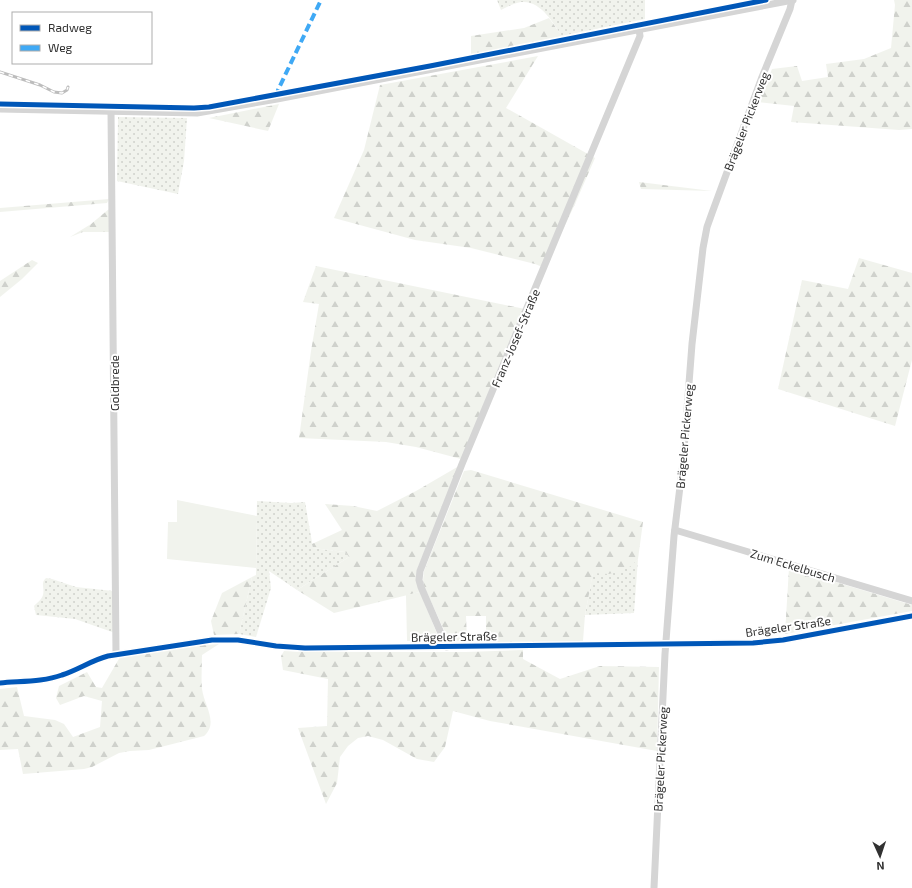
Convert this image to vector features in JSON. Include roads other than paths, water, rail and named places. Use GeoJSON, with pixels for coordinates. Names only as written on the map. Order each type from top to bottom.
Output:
{"type":"FeatureCollection","features":[{"type":"Feature","properties":{"kind":"street"},"geometry":{"type":"LineString","coordinates":[[0,109],[111,112],[197,112],[225,108],[792,0]]}},
{"type":"Feature","properties":{"kind":"street","name":"Brägeler Pickerweg"},"geometry":{"type":"LineString","coordinates":[[654,888],[666,644],[675,530],[683,462],[692,344],[703,248],[707,227],[737,144],[790,9],[792,0]]}},
{"type":"Feature","properties":{"kind":"street","name":"Franz-Josef-Straße"},"geometry":{"type":"LineString","coordinates":[[447,647],[421,587],[419,580],[420,572],[462,464],[640,36],[640,29]]}},
{"type":"Feature","properties":{"kind":"street","name":"Goldbrede"},"geometry":{"type":"LineString","coordinates":[[111,112],[114,338],[113,462],[116,654]]}},
{"type":"Feature","properties":{"kind":"street","name":"Zum Eckelbusch"},"geometry":{"type":"LineString","coordinates":[[675,530],[912,601]]}},
{"type":"Feature","properties":{"kind":"street","name":"Brägeler Straße"},"geometry":{"type":"LineString","coordinates":[[0,683],[60,676],[82,668],[100,658],[116,654],[225,639],[276,646],[305,648],[768,642],[912,616]]}},
{"type":"Feature","properties":{"kind":"railway"},"geometry":{"type":"LineString","coordinates":[[0,72],[40,85],[54,92],[62,93],[67,90],[68,87]]}}]}
